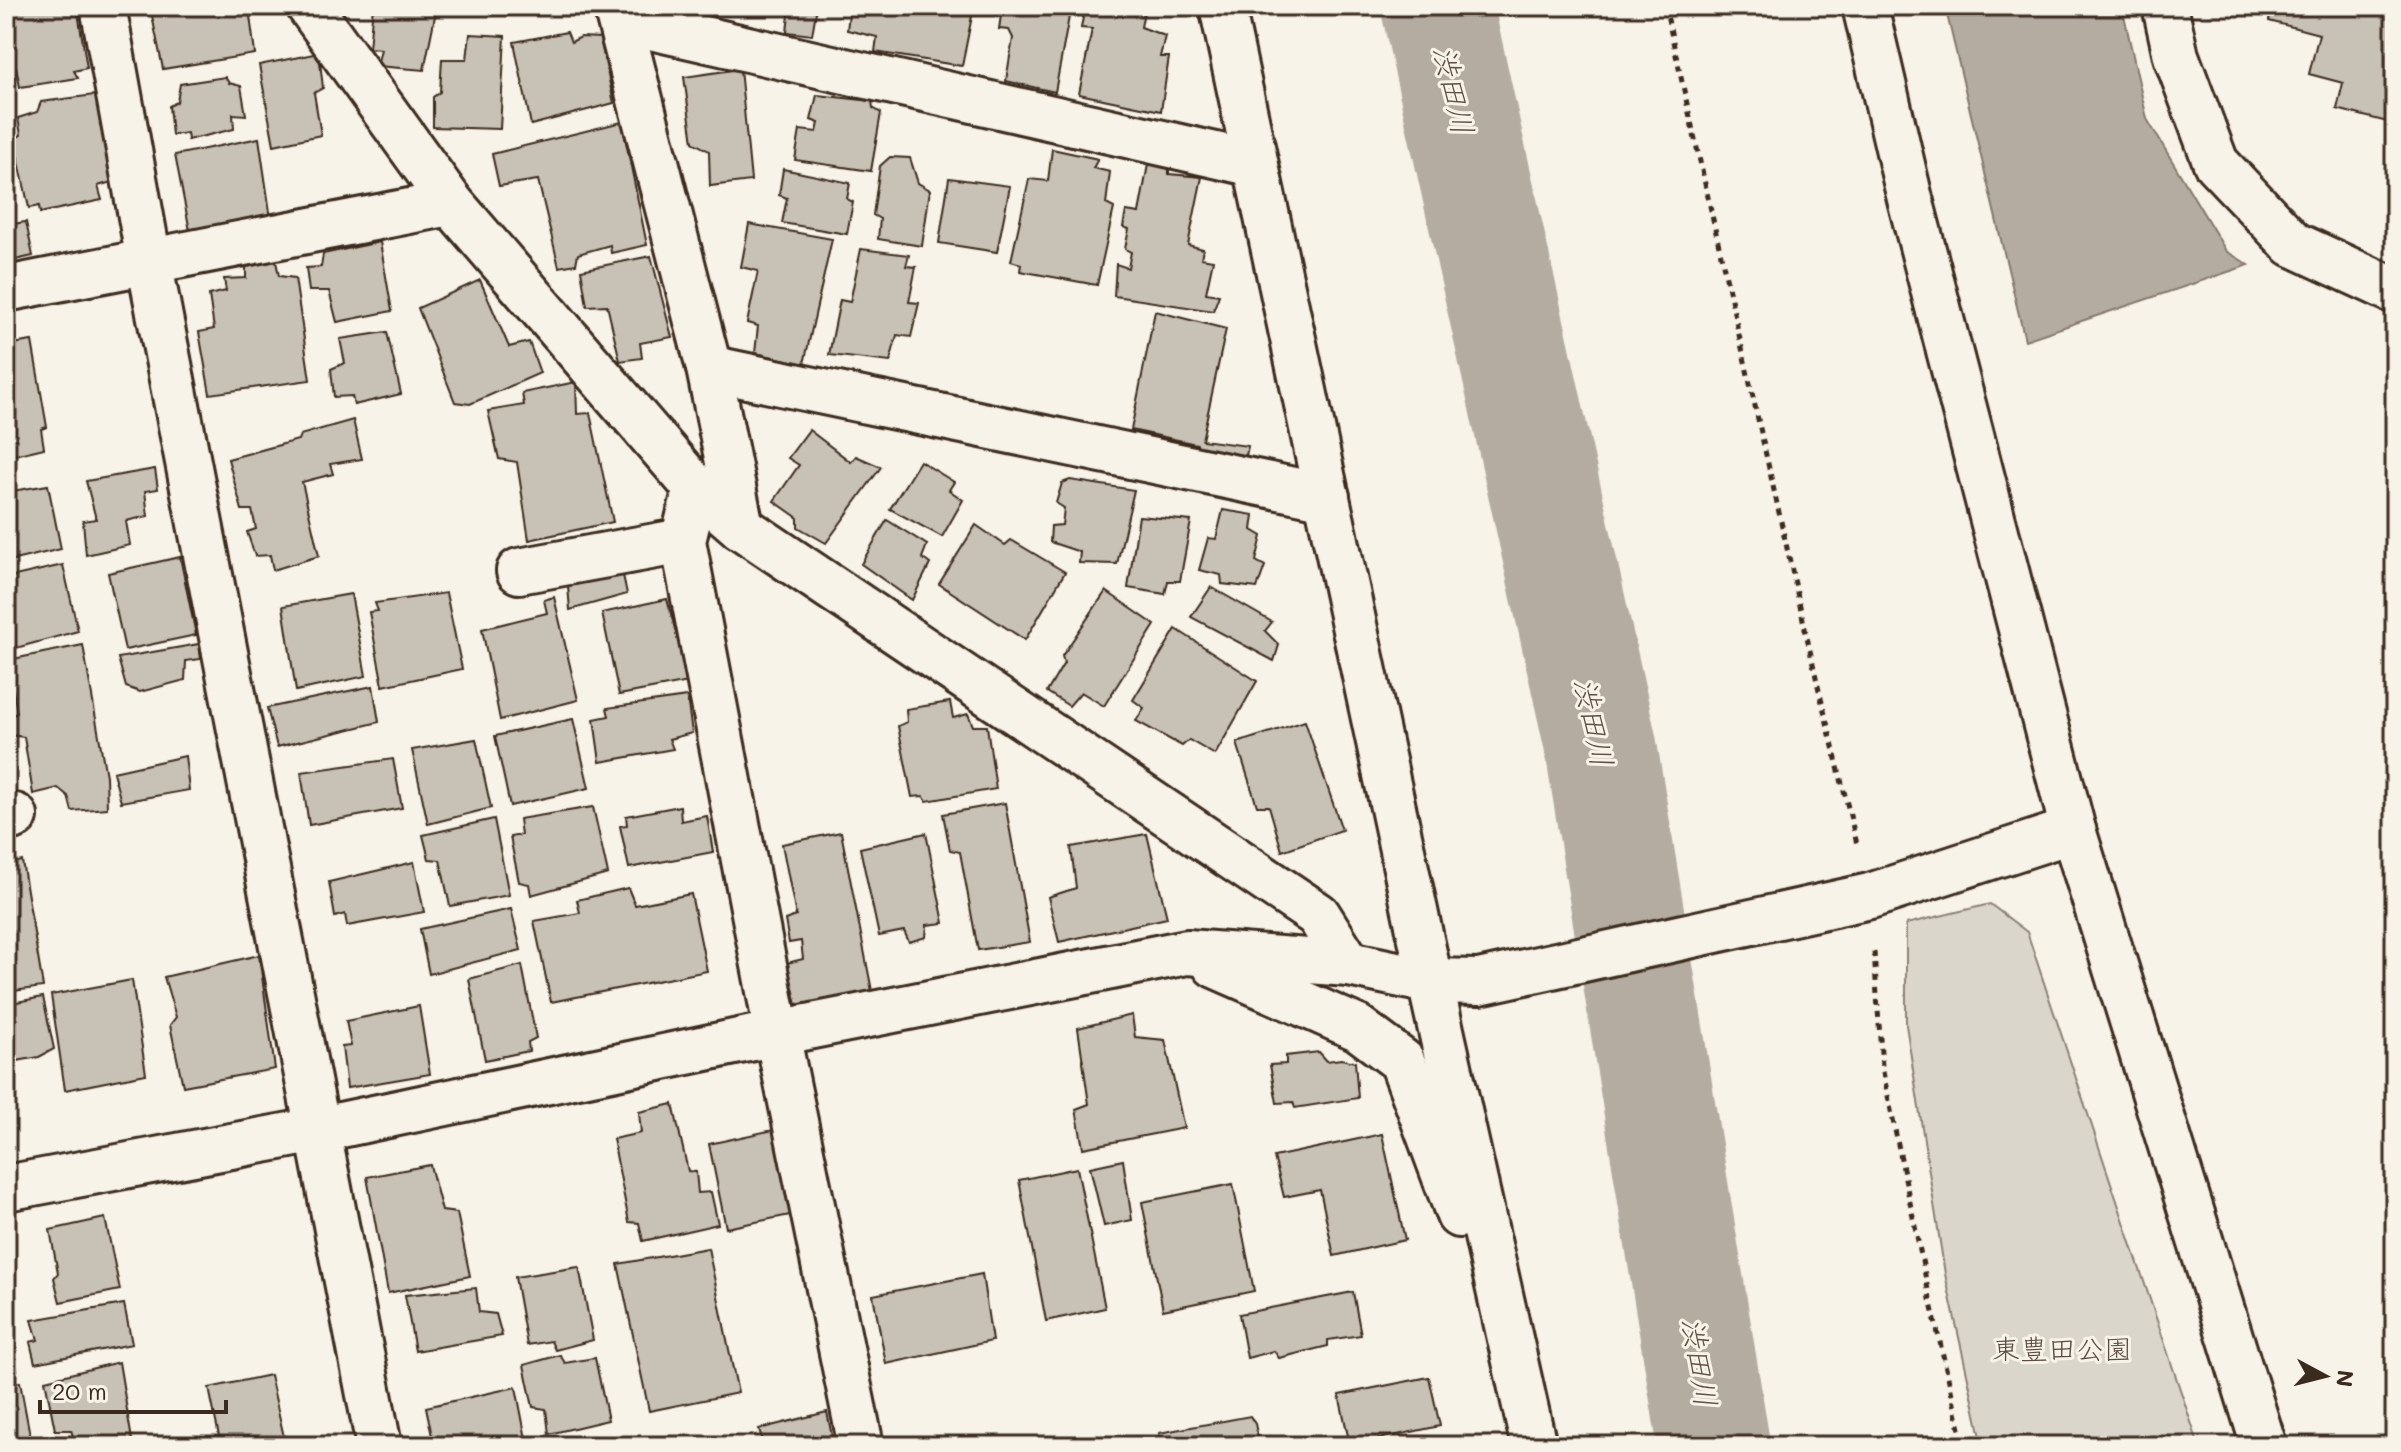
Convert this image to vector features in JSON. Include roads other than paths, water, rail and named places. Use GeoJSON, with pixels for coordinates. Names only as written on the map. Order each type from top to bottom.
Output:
{"type":"FeatureCollection","features":[{"type":"Feature","properties":{"kind":"street"},"geometry":{"type":"LineString","coordinates":[[103,6],[149,261],[379,1446]]}},
{"type":"Feature","properties":{"kind":"street"},"geometry":{"type":"LineString","coordinates":[[309,6],[451,203],[696,488],[741,527],[1318,915],[1349,964]]}},
{"type":"Feature","properties":{"kind":"street"},"geometry":{"type":"LineString","coordinates":[[1222,6],[1430,981],[1534,1446]]}},
{"type":"Feature","properties":{"kind":"street"},"geometry":{"type":"LineString","coordinates":[[1865,6],[1910,199],[2073,830],[2264,1446]]}},
{"type":"Feature","properties":{"kind":"street"},"geometry":{"type":"LineString","coordinates":[[2165,6],[2176,56],[2216,163],[2293,244],[2395,291]]}},
{"type":"Feature","properties":{"kind":"street"},"geometry":{"type":"LineString","coordinates":[[741,527],[709,368],[618,13],[1255,164]]}},
{"type":"Feature","properties":{"kind":"street"},"geometry":{"type":"LineString","coordinates":[[6,289],[451,203]]}},
{"type":"Feature","properties":{"kind":"street"},"geometry":{"type":"LineString","coordinates":[[709,368],[1327,497]]}},
{"type":"Feature","properties":{"kind":"street"},"geometry":{"type":"LineString","coordinates":[[696,488],[683,541],[777,1033],[861,1446]]}},
{"type":"Feature","properties":{"kind":"street"},"geometry":{"type":"LineString","coordinates":[[519,571],[683,541]]}},
{"type":"Feature","properties":{"kind":"street"},"geometry":{"type":"LineString","coordinates":[[6,1188],[317,1130],[777,1033],[1187,952],[1349,964],[1430,981],[1479,982],[1851,901],[2073,830]]}},
{"type":"Feature","properties":{"kind":"street"},"geometry":{"type":"LineString","coordinates":[[1187,952],[1358,1028],[1402,1061],[1459,1217],[1492,1258]]}},
{"type":"Feature","properties":{"kind":"waterway","name":"渋田川"},"geometry":{"type":"LineString","coordinates":[[1437,6],[1601,746],[1714,1446]]}},
{"type":"Feature","properties":{"kind":"park label","name":"東豊田公園"},"geometry":{"type":"Point","coordinates":[2062,1348]}}]}
